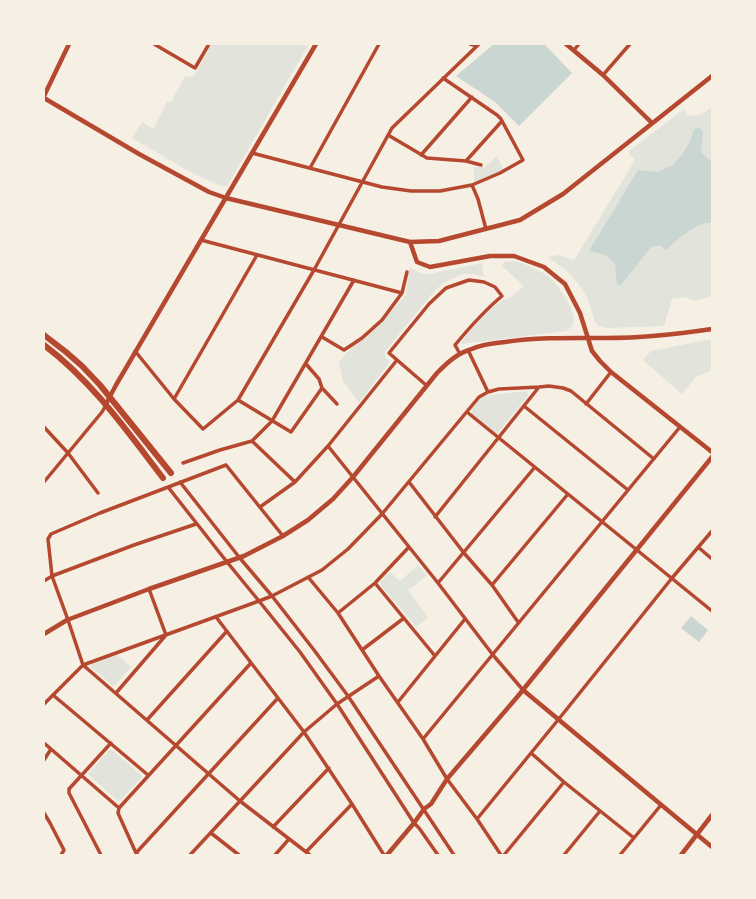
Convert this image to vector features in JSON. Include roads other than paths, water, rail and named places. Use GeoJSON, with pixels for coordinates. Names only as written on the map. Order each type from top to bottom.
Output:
{"type":"FeatureCollection","features":[{"type":"Feature","properties":{"kind":"main road"},"geometry":{"type":"LineString","coordinates":[[44,335],[82,366],[110,396],[172,473]]}},
{"type":"Feature","properties":{"kind":"main road"},"geometry":{"type":"LineString","coordinates":[[44,345],[77,374],[106,404],[163,478]]}},
{"type":"Feature","properties":{"kind":"street"},"geometry":{"type":"LineString","coordinates":[[69,44],[44,97],[139,154],[210,192],[226,198],[410,242],[439,241],[520,220],[563,194],[712,76]]}},
{"type":"Feature","properties":{"kind":"street"},"geometry":{"type":"LineString","coordinates":[[154,44],[160,46],[195,68],[209,44]]}},
{"type":"Feature","properties":{"kind":"street"},"geometry":{"type":"LineString","coordinates":[[44,482],[102,412],[135,351],[316,44]]}},
{"type":"Feature","properties":{"kind":"street"},"geometry":{"type":"LineString","coordinates":[[310,168],[379,44]]}},
{"type":"Feature","properties":{"kind":"street"},"geometry":{"type":"LineString","coordinates":[[470,44],[478,45]]}},
{"type":"Feature","properties":{"kind":"street"},"geometry":{"type":"LineString","coordinates":[[566,44],[603,75],[652,123]]}},
{"type":"Feature","properties":{"kind":"street"},"geometry":{"type":"LineString","coordinates":[[574,50],[579,44]]}},
{"type":"Feature","properties":{"kind":"street"},"geometry":{"type":"LineString","coordinates":[[603,75],[630,44]]}},
{"type":"Feature","properties":{"kind":"street"},"geometry":{"type":"LineString","coordinates":[[135,351],[174,399],[203,429],[238,400],[314,270],[392,128],[478,45]]}},
{"type":"Feature","properties":{"kind":"street"},"geometry":{"type":"LineString","coordinates":[[252,153],[382,187],[411,191],[440,191],[472,185],[500,173],[523,160],[502,121],[497,115],[443,78]]}},
{"type":"Feature","properties":{"kind":"street"},"geometry":{"type":"LineString","coordinates":[[421,155],[472,97]]}},
{"type":"Feature","properties":{"kind":"street"},"geometry":{"type":"LineString","coordinates":[[466,161],[502,121]]}},
{"type":"Feature","properties":{"kind":"street"},"geometry":{"type":"LineString","coordinates":[[388,135],[427,158],[466,161],[481,165]]}},
{"type":"Feature","properties":{"kind":"street"},"geometry":{"type":"LineString","coordinates":[[472,185],[478,199],[486,229]]}},
{"type":"Feature","properties":{"kind":"street"},"geometry":{"type":"LineString","coordinates":[[201,240],[402,293]]}},
{"type":"Feature","properties":{"kind":"street"},"geometry":{"type":"LineString","coordinates":[[410,242],[417,262],[430,267],[490,256],[514,256],[544,266],[564,284],[580,313],[592,351],[600,361],[611,372],[712,452]]}},
{"type":"Feature","properties":{"kind":"street"},"geometry":{"type":"LineString","coordinates":[[174,399],[257,255]]}},
{"type":"Feature","properties":{"kind":"street"},"geometry":{"type":"LineString","coordinates":[[322,337],[344,350],[362,338],[382,320],[402,293],[407,272]]}},
{"type":"Feature","properties":{"kind":"street"},"geometry":{"type":"LineString","coordinates":[[183,463],[252,440],[272,421],[354,280]]}},
{"type":"Feature","properties":{"kind":"street"},"geometry":{"type":"LineString","coordinates":[[426,385],[389,353],[429,304],[446,288],[469,280],[484,282],[495,287],[502,296],[492,304],[455,345],[460,354]]}},
{"type":"Feature","properties":{"kind":"street"},"geometry":{"type":"LineString","coordinates":[[44,634],[68,620],[149,589],[239,558],[283,536],[313,516],[333,499],[353,477],[437,373],[450,360],[468,350],[489,344],[520,340],[588,337],[609,338],[678,334],[712,329]]}},
{"type":"Feature","properties":{"kind":"street"},"geometry":{"type":"LineString","coordinates":[[468,350],[488,392]]}},
{"type":"Feature","properties":{"kind":"street"},"geometry":{"type":"LineString","coordinates":[[260,507],[295,482],[328,446],[397,360]]}},
{"type":"Feature","properties":{"kind":"street"},"geometry":{"type":"LineString","coordinates":[[306,364],[319,379],[322,388],[337,404]]}},
{"type":"Feature","properties":{"kind":"street"},"geometry":{"type":"LineString","coordinates":[[586,404],[611,372]]}},
{"type":"Feature","properties":{"kind":"street"},"geometry":{"type":"LineString","coordinates":[[44,704],[83,665],[272,596],[322,570],[348,549],[382,514],[480,397],[488,392],[499,389],[549,386],[563,388],[571,392],[654,459]]}},
{"type":"Feature","properties":{"kind":"street"},"geometry":{"type":"LineString","coordinates":[[435,517],[539,387]]}},
{"type":"Feature","properties":{"kind":"street"},"geometry":{"type":"LineString","coordinates":[[238,400],[291,432],[322,388]]}},
{"type":"Feature","properties":{"kind":"street"},"geometry":{"type":"LineString","coordinates":[[524,406],[628,490]]}},
{"type":"Feature","properties":{"kind":"street"},"geometry":{"type":"LineString","coordinates":[[467,412],[712,611]]}},
{"type":"Feature","properties":{"kind":"street"},"geometry":{"type":"LineString","coordinates":[[44,427],[68,453],[98,493]]}},
{"type":"Feature","properties":{"kind":"street"},"geometry":{"type":"LineString","coordinates":[[423,739],[680,427]]}},
{"type":"Feature","properties":{"kind":"street"},"geometry":{"type":"LineString","coordinates":[[252,440],[295,482]]}},
{"type":"Feature","properties":{"kind":"street"},"geometry":{"type":"LineString","coordinates":[[328,446],[438,583],[493,655],[523,690],[712,847]]}},
{"type":"Feature","properties":{"kind":"street"},"geometry":{"type":"LineString","coordinates":[[216,617],[304,732],[385,855],[414,823],[424,809],[431,804],[448,779],[523,690],[712,457]]}},
{"type":"Feature","properties":{"kind":"street"},"geometry":{"type":"LineString","coordinates":[[283,536],[226,465],[100,513],[51,534],[48,539],[52,576],[83,665],[240,801],[308,854],[352,804]]}},
{"type":"Feature","properties":{"kind":"street"},"geometry":{"type":"LineString","coordinates":[[438,583],[535,467]]}},
{"type":"Feature","properties":{"kind":"street"},"geometry":{"type":"LineString","coordinates":[[180,482],[239,558],[272,596],[348,696],[454,855]]}},
{"type":"Feature","properties":{"kind":"street"},"geometry":{"type":"LineString","coordinates":[[409,482],[464,553],[492,585],[518,622]]}},
{"type":"Feature","properties":{"kind":"street"},"geometry":{"type":"LineString","coordinates":[[168,488],[226,562],[300,652],[337,704],[414,823],[438,855]]}},
{"type":"Feature","properties":{"kind":"street"},"geometry":{"type":"LineString","coordinates":[[492,585],[568,494]]}},
{"type":"Feature","properties":{"kind":"street"},"geometry":{"type":"LineString","coordinates":[[44,581],[52,576],[134,545],[196,524]]}},
{"type":"Feature","properties":{"kind":"street"},"geometry":{"type":"LineString","coordinates":[[477,819],[672,578],[712,531]]}},
{"type":"Feature","properties":{"kind":"street"},"geometry":{"type":"LineString","coordinates":[[338,613],[375,583],[409,547]]}},
{"type":"Feature","properties":{"kind":"street"},"geometry":{"type":"LineString","coordinates":[[698,547],[712,559]]}},
{"type":"Feature","properties":{"kind":"street"},"geometry":{"type":"LineString","coordinates":[[308,578],[338,613],[379,676],[423,739],[448,779],[503,855],[564,782]]}},
{"type":"Feature","properties":{"kind":"street"},"geometry":{"type":"LineString","coordinates":[[375,583],[434,656]]}},
{"type":"Feature","properties":{"kind":"street"},"geometry":{"type":"LineString","coordinates":[[149,589],[166,635]]}},
{"type":"Feature","properties":{"kind":"street"},"geometry":{"type":"LineString","coordinates":[[362,650],[404,618]]}},
{"type":"Feature","properties":{"kind":"street"},"geometry":{"type":"LineString","coordinates":[[398,702],[434,656],[466,619]]}},
{"type":"Feature","properties":{"kind":"street"},"geometry":{"type":"LineString","coordinates":[[147,720],[227,631]]}},
{"type":"Feature","properties":{"kind":"street"},"geometry":{"type":"LineString","coordinates":[[116,693],[166,635]]}},
{"type":"Feature","properties":{"kind":"street"},"geometry":{"type":"LineString","coordinates":[[251,663],[119,808],[118,813],[137,854],[208,773],[278,698]]}},
{"type":"Feature","properties":{"kind":"street"},"geometry":{"type":"LineString","coordinates":[[190,855],[304,732],[337,704],[379,676]]}},
{"type":"Feature","properties":{"kind":"street"},"geometry":{"type":"LineString","coordinates":[[53,695],[148,776]]}},
{"type":"Feature","properties":{"kind":"street"},"geometry":{"type":"LineString","coordinates":[[44,743],[119,808]]}},
{"type":"Feature","properties":{"kind":"street"},"geometry":{"type":"LineString","coordinates":[[101,855],[69,794],[69,789],[111,743]]}},
{"type":"Feature","properties":{"kind":"street"},"geometry":{"type":"LineString","coordinates":[[44,760],[51,749]]}},
{"type":"Feature","properties":{"kind":"street"},"geometry":{"type":"LineString","coordinates":[[531,753],[564,782],[634,838]]}},
{"type":"Feature","properties":{"kind":"street"},"geometry":{"type":"LineString","coordinates":[[273,827],[328,768]]}},
{"type":"Feature","properties":{"kind":"street"},"geometry":{"type":"LineString","coordinates":[[620,855],[661,805]]}},
{"type":"Feature","properties":{"kind":"street"},"geometry":{"type":"LineString","coordinates":[[564,855],[600,811]]}},
{"type":"Feature","properties":{"kind":"street"},"geometry":{"type":"LineString","coordinates":[[44,813],[64,850],[61,855]]}},
{"type":"Feature","properties":{"kind":"street"},"geometry":{"type":"LineString","coordinates":[[681,855],[712,816]]}},
{"type":"Feature","properties":{"kind":"street"},"geometry":{"type":"LineString","coordinates":[[211,833],[238,855]]}},
{"type":"Feature","properties":{"kind":"street"},"geometry":{"type":"LineString","coordinates":[[275,855],[289,839]]}}]}
